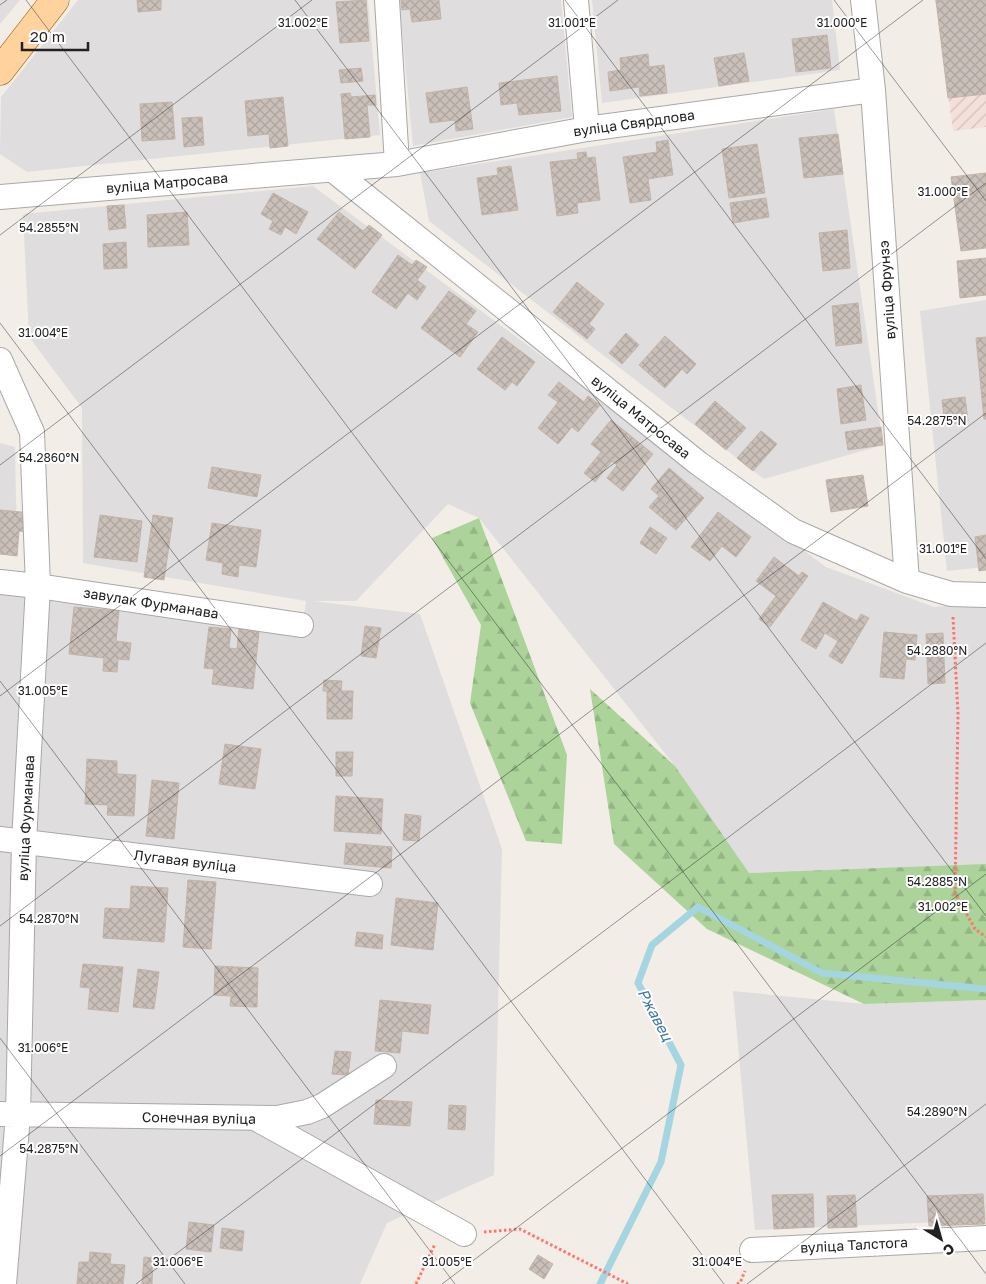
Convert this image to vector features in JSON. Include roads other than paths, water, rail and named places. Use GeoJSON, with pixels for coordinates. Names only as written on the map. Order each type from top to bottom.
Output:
{"type":"FeatureCollection","features":[{"type":"Feature","properties":{"kind":"main road"},"geometry":{"type":"LineString","coordinates":[[0,71],[55,0]]}},
{"type":"Feature","properties":{"kind":"street"},"geometry":{"type":"LineString","coordinates":[[387,0],[397,164]]}},
{"type":"Feature","properties":{"kind":"street"},"geometry":{"type":"LineString","coordinates":[[576,0],[587,129]]}},
{"type":"Feature","properties":{"kind":"street","name":"вуліца Фрунзэ"},"geometry":{"type":"LineString","coordinates":[[863,0],[873,90],[907,581]]}},
{"type":"Feature","properties":{"kind":"street","name":"вуліца Свярдлова"},"geometry":{"type":"LineString","coordinates":[[397,164],[587,129],[873,90]]}},
{"type":"Feature","properties":{"kind":"street","name":"вуліца Матросава"},"geometry":{"type":"LineString","coordinates":[[0,197],[397,164]]}},
{"type":"Feature","properties":{"kind":"street","name":"вуліца Матросава"},"geometry":{"type":"LineString","coordinates":[[333,170],[698,463],[793,531],[907,581],[952,594],[986,595]]}},
{"type":"Feature","properties":{"kind":"street","name":"вуліца Фурманава"},"geometry":{"type":"LineString","coordinates":[[0,360],[32,432],[38,586],[9,1115],[4,1284]]}},
{"type":"Feature","properties":{"kind":"street","name":"завулак Фурманава"},"geometry":{"type":"LineString","coordinates":[[0,582],[301,625]]}},
{"type":"Feature","properties":{"kind":"street","name":"Лугавая вуліца"},"geometry":{"type":"LineString","coordinates":[[0,839],[370,884]]}},
{"type":"Feature","properties":{"kind":"street","name":"Сонечная вуліца"},"geometry":{"type":"LineString","coordinates":[[9,1115],[277,1118],[307,1112],[322,1106],[384,1066]]}},
{"type":"Feature","properties":{"kind":"street"},"geometry":{"type":"LineString","coordinates":[[255,1118],[455,1228]]}},
{"type":"Feature","properties":{"kind":"street","name":"вуліца Талстога"},"geometry":{"type":"LineString","coordinates":[[752,1250],[986,1238]]}},
{"type":"Feature","properties":{"kind":"waterway","name":"Ржавец"},"geometry":{"type":"LineString","coordinates":[[600,1284],[661,1162],[681,1065],[638,983],[652,945],[698,907],[822,973],[986,989]]}}]}
